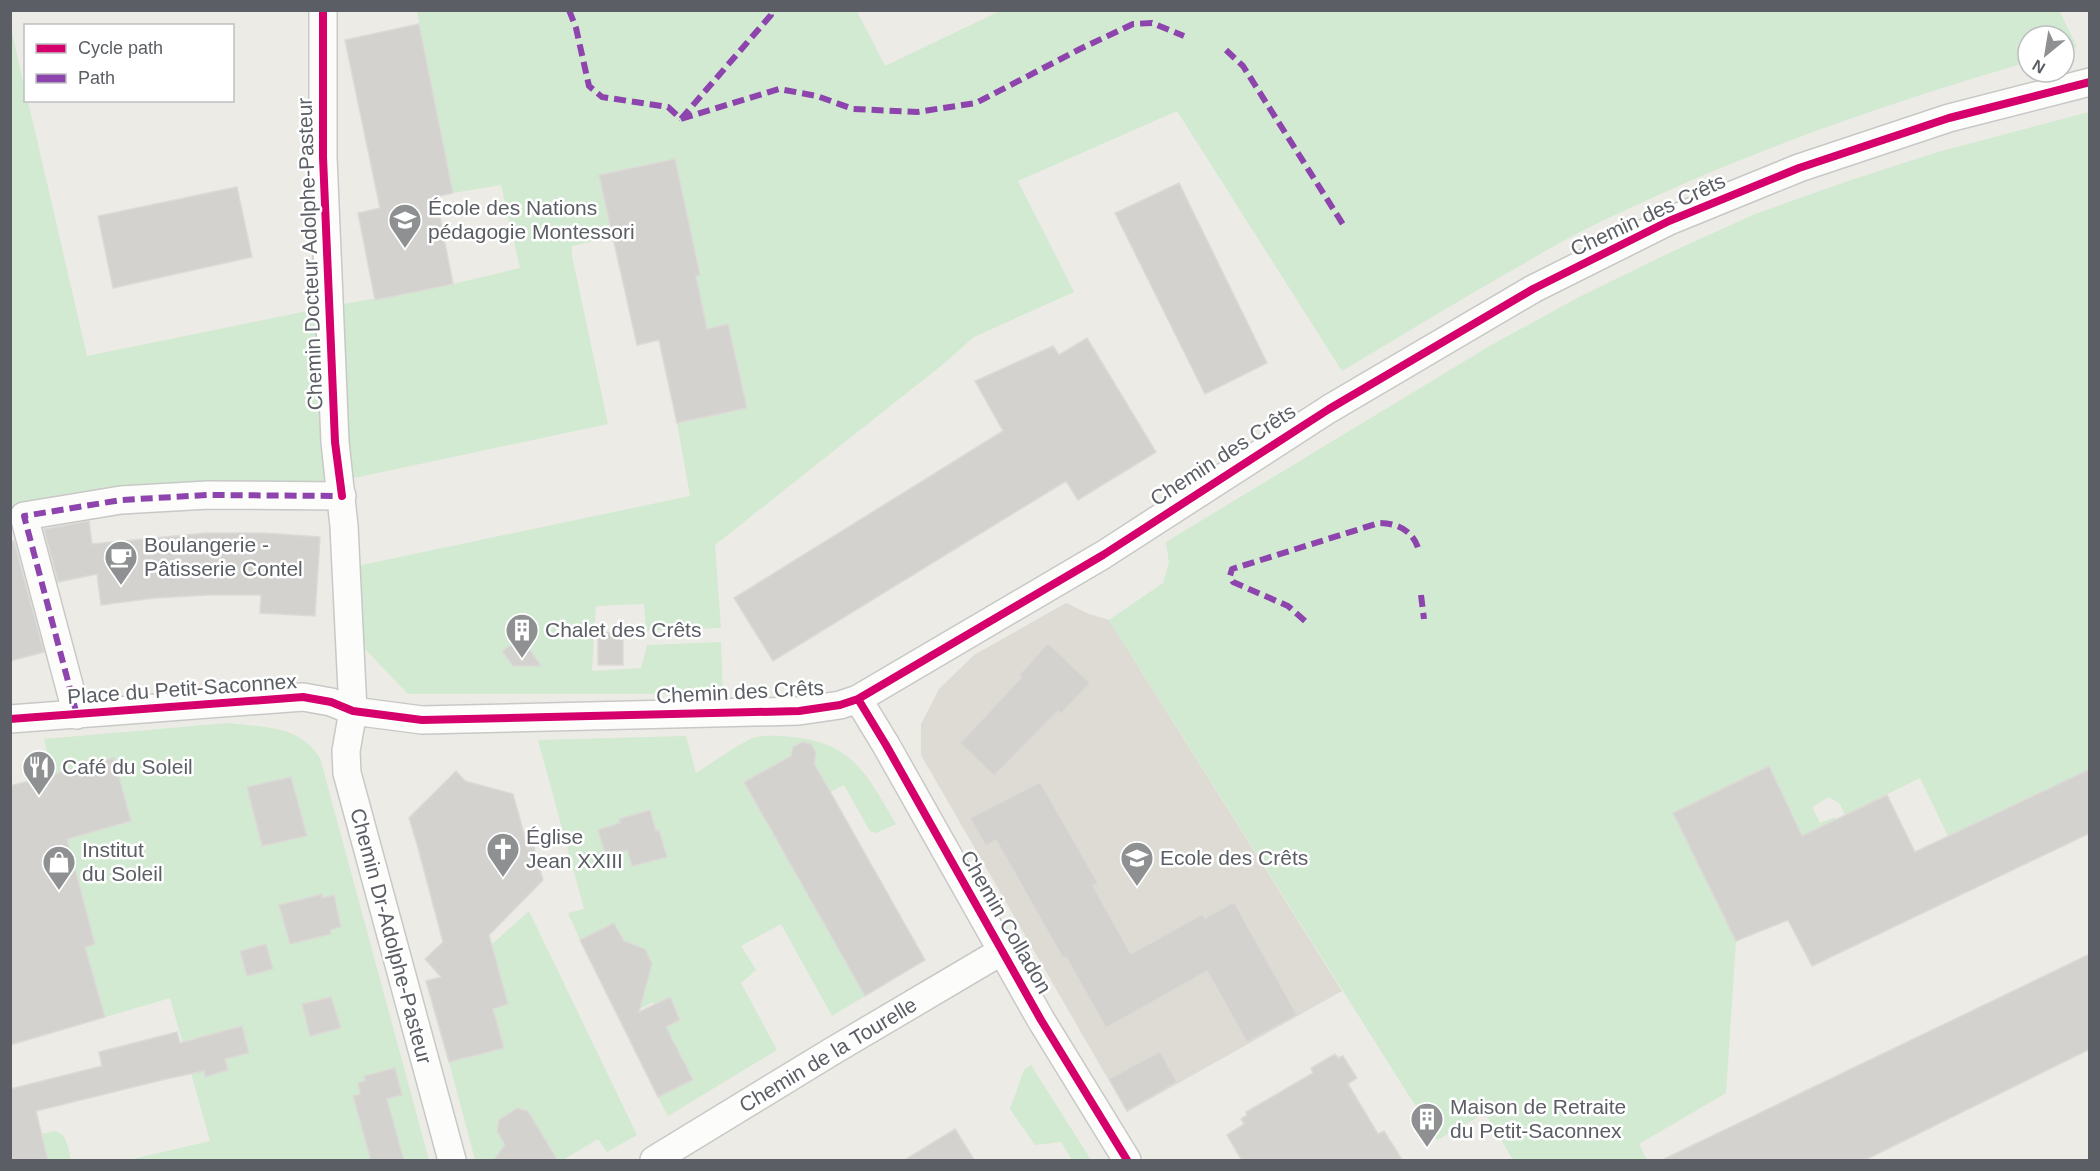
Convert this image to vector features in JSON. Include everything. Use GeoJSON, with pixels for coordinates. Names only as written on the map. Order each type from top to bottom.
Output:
{"type":"FeatureCollection","features":[{"type":"Feature","properties":{"kind":"street","name":"Chemin Docteur Adolphe-Pasteur"},"geometry":{"type":"LineString","coordinates":[[323,10],[322,157],[335,442],[342,496],[354,711]]}},
{"type":"Feature","properties":{"kind":"street","name":"Chemin des Crêts"},"geometry":{"type":"LineString","coordinates":[[354,711],[422,720],[799,711],[840,705],[858,699],[1103,555],[1359,391],[1533,289],[1669,221],[1799,168],[1949,118],[2090,82]]}},
{"type":"Feature","properties":{"kind":"street","name":"Place du Petit-Saconnex"},"geometry":{"type":"LineString","coordinates":[[77,715],[24,516],[122,500],[208,495],[342,496]]}},
{"type":"Feature","properties":{"kind":"street","name":"Place du Petit-Saconnex"},"geometry":{"type":"LineString","coordinates":[[10,719],[303,697],[331,702],[354,711]]}},
{"type":"Feature","properties":{"kind":"street","name":"Chemin Colladon"},"geometry":{"type":"LineString","coordinates":[[858,699],[1041,1020],[1127,1161]]}},
{"type":"Feature","properties":{"kind":"street","name":"Chemin Dr-Adolphe-Pasteur"},"geometry":{"type":"LineString","coordinates":[[354,711],[345,750],[347,773],[452,1161]]}},
{"type":"Feature","properties":{"kind":"street","name":"Chemin de la Tourelle"},"geometry":{"type":"LineString","coordinates":[[654,1161],[831,1052],[1002,951]]}},
{"type":"Feature","properties":{"kind":"shaded area","name":"Ecole des Crêts"},"geometry":{"type":"Polygon","coordinates":[[[1066,603],[1109,620],[1342,991],[1127,1112],[921,755],[921,724],[939,689],[974,655],[1066,603]]]}},
{"type":"Feature","properties":{"kind":"green space"},"geometry":{"type":"Polygon","coordinates":[[[1002,10],[2059,10],[2066,24],[2016,24],[2016,66],[1914,97],[1801,136],[1636,205],[1566,240],[1342,371],[1177,111],[1018,181],[1074,292],[974,337],[715,545],[721,628],[646,631],[644,604],[596,606],[592,671],[641,668],[647,645],[721,642],[723,692],[408,694],[362,646],[357,566],[690,496],[677,423],[747,408],[728,324],[707,329],[696,276],[613,237],[572,246],[572,256],[608,424],[313,485],[11,509],[11,27],[24,86],[24,102],[28,102],[87,356],[453,284],[520,268],[501,185],[453,193],[417,11],[857,11],[885,66],[1002,10]]]}},
{"type":"Feature","properties":{"kind":"green space"},"geometry":{"type":"Polygon","coordinates":[[[2089,112],[2089,769],[1948,836],[1920,778],[1845,815],[1840,804],[1829,797],[1812,807],[1820,823],[1835,817],[1836,820],[1802,836],[1769,766],[1673,813],[1736,941],[1726,1093],[1639,1144],[1647,1160],[1513,1160],[1485,1113],[1437,1140],[1109,620],[1163,583],[1169,563],[1166,542],[1488,347],[1577,298],[1755,214],[1938,152],[2089,112]]]}},
{"type":"Feature","properties":{"kind":"green space"},"geometry":{"type":"Polygon","coordinates":[[[228,723],[268,727],[291,733],[302,739],[320,758],[429,1160],[129,1160],[210,1141],[170,998],[11,1045],[11,975],[95,943],[67,839],[44,739],[228,723]]]}},
{"type":"Feature","properties":{"kind":"green space"},"geometry":{"type":"Polygon","coordinates":[[[686,736],[696,773],[756,737],[793,737],[814,740],[830,746],[845,755],[867,777],[896,824],[876,833],[870,831],[844,785],[830,792],[814,763],[816,753],[811,744],[802,742],[793,747],[791,756],[744,783],[865,996],[832,1016],[781,924],[741,946],[756,970],[741,983],[777,1050],[668,1116],[658,1097],[692,1080],[666,1027],[680,1019],[669,997],[655,1005],[653,1002],[640,1009],[633,996],[613,1007],[605,992],[640,974],[614,924],[580,940],[568,913],[584,909],[538,740],[686,736]]]}},
{"type":"Feature","properties":{"kind":"green space"},"geometry":{"type":"Polygon","coordinates":[[[529,911],[637,1135],[607,1152],[598,1139],[563,1160],[475,1160],[449,1062],[503,1048],[493,1009],[491,945],[529,911]]]}},
{"type":"Feature","properties":{"kind":"green space"},"geometry":{"type":"Polygon","coordinates":[[[1031,1065],[1091,1160],[1072,1160],[1061,1142],[1035,1145],[1010,1109],[1024,1070],[1031,1065]]]}},
{"type":"Feature","properties":{"kind":"green space"},"geometry":{"type":"Polygon","coordinates":[[[55,1131],[63,1135],[71,1160],[48,1160],[41,1134],[55,1131]]]}},
{"type":"Feature","properties":{"kind":"building"},"geometry":{"type":"Polygon","coordinates":[[[419,24],[453,193],[436,197],[453,284],[375,300],[358,213],[380,208],[345,40],[419,24]]]}},
{"type":"Feature","properties":{"kind":"building"},"geometry":{"type":"Polygon","coordinates":[[[675,159],[700,275],[696,276],[707,329],[728,324],[747,408],[677,423],[659,340],[637,345],[599,175],[675,159]]]}},
{"type":"Feature","properties":{"kind":"building"},"geometry":{"type":"Polygon","coordinates":[[[1179,183],[1267,363],[1205,394],[1115,213],[1179,183]]]}},
{"type":"Feature","properties":{"kind":"building"},"geometry":{"type":"Polygon","coordinates":[[[237,187],[252,257],[113,288],[98,216],[237,187]]]}},
{"type":"Feature","properties":{"kind":"building"},"geometry":{"type":"Polygon","coordinates":[[[1087,338],[1156,452],[1078,500],[1066,481],[773,661],[734,598],[1003,431],[975,381],[1053,346],[1059,355],[1087,338]]]}},
{"type":"Feature","properties":{"kind":"building"},"geometry":{"type":"Polygon","coordinates":[[[89,521],[92,544],[206,533],[264,533],[320,537],[315,616],[260,613],[261,595],[155,598],[101,605],[97,574],[58,582],[44,529],[89,521]]]}},
{"type":"Feature","properties":{"kind":"building"},"geometry":{"type":"Polygon","coordinates":[[[10,541],[14,541],[44,652],[10,661],[10,541]]]}},
{"type":"Feature","properties":{"kind":"building"},"geometry":{"type":"Polygon","coordinates":[[[623,632],[623,665],[598,665],[598,633],[623,632]]]}},
{"type":"Feature","properties":{"kind":"building","name":"Chalet des Crêts"},"geometry":{"type":"Polygon","coordinates":[[[522,638],[541,666],[513,666],[502,651],[522,638]]]}},
{"type":"Feature","properties":{"kind":"building"},"geometry":{"type":"Polygon","coordinates":[[[1048,643],[1090,683],[1061,714],[1058,711],[994,776],[960,743],[1021,678],[1019,675],[1048,643]]]}},
{"type":"Feature","properties":{"kind":"building"},"geometry":{"type":"Polygon","coordinates":[[[802,742],[811,744],[816,753],[814,763],[925,960],[865,996],[744,782],[791,756],[793,747],[802,742]]]}},
{"type":"Feature","properties":{"kind":"building"},"geometry":{"type":"Polygon","coordinates":[[[114,758],[131,821],[67,839],[95,944],[85,947],[105,1017],[10,1045],[10,786],[114,758]]]}},
{"type":"Feature","properties":{"kind":"building"},"geometry":{"type":"Polygon","coordinates":[[[1769,766],[1802,836],[1887,795],[1915,852],[2090,769],[2090,833],[1812,966],[1788,920],[1736,941],[1673,813],[1769,766]]]}},
{"type":"Feature","properties":{"kind":"building"},"geometry":{"type":"Polygon","coordinates":[[[456,771],[465,781],[513,794],[528,848],[533,843],[543,880],[489,935],[508,1004],[493,1009],[504,1048],[449,1062],[426,981],[441,977],[425,959],[443,942],[409,818],[456,771]]]}},
{"type":"Feature","properties":{"kind":"building"},"geometry":{"type":"Polygon","coordinates":[[[291,777],[307,836],[262,846],[247,787],[291,777]]]}},
{"type":"Feature","properties":{"kind":"building"},"geometry":{"type":"Polygon","coordinates":[[[1040,782],[1098,883],[1093,886],[1131,954],[1202,914],[1205,918],[1234,902],[1297,1015],[1247,1042],[1207,971],[1106,1028],[996,840],[986,846],[970,818],[1040,782]]]}},
{"type":"Feature","properties":{"kind":"building"},"geometry":{"type":"Polygon","coordinates":[[[650,810],[667,857],[632,866],[627,850],[606,856],[598,830],[620,823],[619,819],[650,810]]]}},
{"type":"Feature","properties":{"kind":"building"},"geometry":{"type":"Polygon","coordinates":[[[322,894],[322,898],[334,895],[341,927],[330,930],[331,934],[290,944],[279,905],[322,894]]]}},
{"type":"Feature","properties":{"kind":"building"},"geometry":{"type":"Polygon","coordinates":[[[614,923],[624,941],[645,949],[652,964],[639,1012],[670,997],[680,1020],[666,1027],[693,1080],[658,1097],[580,940],[614,923]]]}},
{"type":"Feature","properties":{"kind":"building"},"geometry":{"type":"Polygon","coordinates":[[[266,944],[273,969],[247,976],[240,951],[266,944]]]}},
{"type":"Feature","properties":{"kind":"building"},"geometry":{"type":"Polygon","coordinates":[[[2090,954],[2090,1049],[1863,1161],[1660,1161],[2090,954]]]}},
{"type":"Feature","properties":{"kind":"building"},"geometry":{"type":"Polygon","coordinates":[[[331,997],[341,1028],[310,1036],[302,1004],[331,997]]]}},
{"type":"Feature","properties":{"kind":"building"},"geometry":{"type":"Polygon","coordinates":[[[242,1026],[249,1053],[225,1059],[228,1070],[205,1077],[204,1071],[166,1079],[36,1111],[48,1161],[10,1161],[10,1089],[102,1066],[99,1052],[177,1032],[180,1043],[242,1026]]]}},
{"type":"Feature","properties":{"kind":"building"},"geometry":{"type":"Polygon","coordinates":[[[1160,1051],[1177,1082],[1127,1111],[1109,1079],[1160,1051]]]}},
{"type":"Feature","properties":{"kind":"building"},"geometry":{"type":"Polygon","coordinates":[[[1335,1054],[1338,1058],[1343,1056],[1357,1078],[1348,1084],[1378,1134],[1384,1131],[1403,1161],[1242,1161],[1227,1135],[1244,1124],[1241,1119],[1247,1115],[1246,1112],[1313,1073],[1311,1068],[1335,1054]]]}},
{"type":"Feature","properties":{"kind":"building"},"geometry":{"type":"Polygon","coordinates":[[[395,1068],[402,1095],[387,1099],[404,1161],[371,1161],[353,1096],[360,1094],[358,1083],[365,1081],[364,1076],[395,1068]]]}},
{"type":"Feature","properties":{"kind":"building"},"geometry":{"type":"Polygon","coordinates":[[[517,1108],[528,1111],[558,1161],[493,1161],[505,1145],[497,1131],[499,1120],[517,1108]]]}},
{"type":"Feature","properties":{"kind":"building"},"geometry":{"type":"Polygon","coordinates":[[[955,1129],[975,1161],[903,1161],[955,1129]]]}},
{"type":"Feature","properties":{"kind":"marked path"},"geometry":{"type":"LineString","coordinates":[[569,10],[576,28],[589,86],[602,97],[668,107],[681,119]]}},
{"type":"Feature","properties":{"kind":"marked path"},"geometry":{"type":"LineString","coordinates":[[681,119],[771,15],[771,10]]}},
{"type":"Feature","properties":{"kind":"marked path"},"geometry":{"type":"LineString","coordinates":[[681,119],[779,89],[817,96],[853,109],[917,112],[976,103],[1133,24],[1152,23],[1184,36]]}},
{"type":"Feature","properties":{"kind":"marked path"},"geometry":{"type":"LineString","coordinates":[[1226,50],[1243,66],[1344,226]]}},
{"type":"Feature","properties":{"kind":"marked path"},"geometry":{"type":"LineString","coordinates":[[77,715],[24,516],[121,500],[208,495],[342,496]]}},
{"type":"Feature","properties":{"kind":"marked path"},"geometry":{"type":"LineString","coordinates":[[1305,621],[1288,606],[1233,582],[1230,576],[1232,569],[1379,523],[1393,525],[1409,533],[1419,551]]}},
{"type":"Feature","properties":{"kind":"marked path"},"geometry":{"type":"LineString","coordinates":[[1421,595],[1424,619]]}},
{"type":"Feature","properties":{"kind":"cycle path"},"geometry":{"type":"LineString","coordinates":[[323,10],[323,157],[335,442],[342,496]]}},
{"type":"Feature","properties":{"kind":"cycle path"},"geometry":{"type":"LineString","coordinates":[[10,719],[303,697],[331,702],[353,711],[422,720],[799,711],[840,705],[858,699],[1103,555],[1329,409],[1533,289],[1669,221],[1799,168],[1949,118],[2090,82]]}},
{"type":"Feature","properties":{"kind":"cycle path"},"geometry":{"type":"LineString","coordinates":[[858,699],[1041,1020],[1127,1160]]}},
{"type":"Feature","properties":{"kind":"place","name":"École des Nations pédagogie Montessori"},"geometry":{"type":"Point","coordinates":[405,249]}},
{"type":"Feature","properties":{"kind":"place","name":"Boulangerie - Pâtisserie Contel"},"geometry":{"type":"Point","coordinates":[121,586]}},
{"type":"Feature","properties":{"kind":"place","name":"Chalet des Crêts"},"geometry":{"type":"Point","coordinates":[522,659]}},
{"type":"Feature","properties":{"kind":"place","name":"Café du Soleil"},"geometry":{"type":"Point","coordinates":[39,796]}},
{"type":"Feature","properties":{"kind":"place","name":"Église Jean XXIII"},"geometry":{"type":"Point","coordinates":[503,878]}},
{"type":"Feature","properties":{"kind":"place","name":"Ecole des Crêts"},"geometry":{"type":"Point","coordinates":[1137,887]}},
{"type":"Feature","properties":{"kind":"place","name":"Institut du Soleil"},"geometry":{"type":"Point","coordinates":[59,891]}},
{"type":"Feature","properties":{"kind":"place","name":"Maison de Retraite du Petit-Saconnex"},"geometry":{"type":"Point","coordinates":[1427,1148]}}]}
